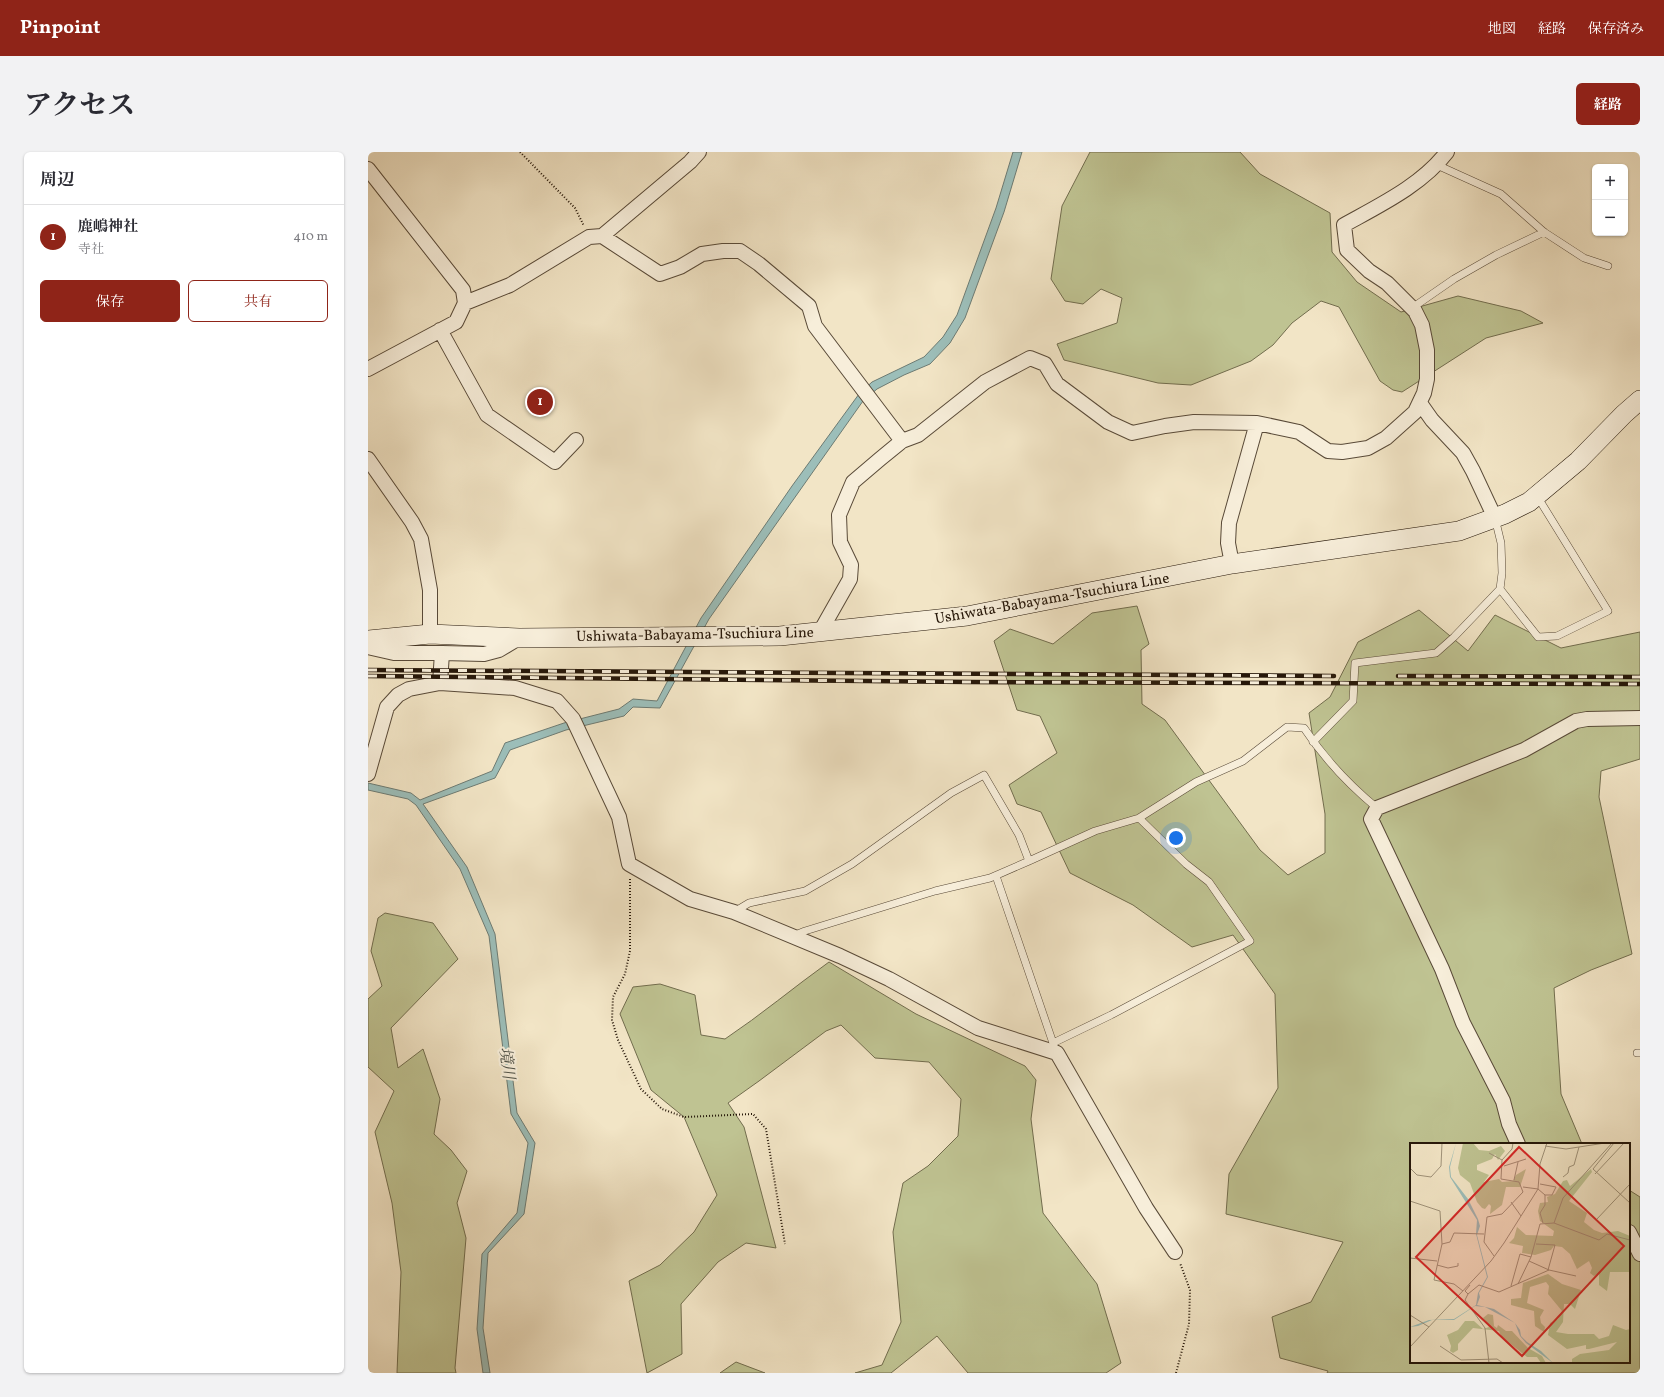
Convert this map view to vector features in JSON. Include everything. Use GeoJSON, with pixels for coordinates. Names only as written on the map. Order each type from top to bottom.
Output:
{"type":"FeatureCollection","features":[{"type":"Feature","properties":{"kind":"main road","name":"Ushiwata-Babayama-Tsuchiura Line"},"geometry":{"type":"LineString","coordinates":[[368,640],[430,634],[519,638],[780,636],[967,616],[1232,564],[1459,531],[1495,518],[1529,502],[1578,462],[1624,414],[1640,400]]}},
{"type":"Feature","properties":{"kind":"street"},"geometry":{"type":"LineString","coordinates":[[465,303],[510,285],[595,236],[690,162],[699,152]]}},
{"type":"Feature","properties":{"kind":"street"},"geometry":{"type":"LineString","coordinates":[[820,632],[850,579],[851,565],[840,542],[839,514],[853,482],[880,458],[902,442],[918,435],[985,382],[1030,358],[1045,364],[1057,384],[1108,422],[1132,433],[1194,422],[1257,423],[1299,432],[1328,451],[1342,452],[1368,448],[1386,438],[1415,412],[1420,403],[1427,379],[1428,350],[1422,325],[1412,308],[1387,283],[1369,271],[1347,250],[1344,225],[1393,198],[1437,165],[1447,152]]}},
{"type":"Feature","properties":{"kind":"street"},"geometry":{"type":"LineString","coordinates":[[368,169],[463,290],[465,303],[456,322],[368,370]]}},
{"type":"Feature","properties":{"kind":"street"},"geometry":{"type":"LineString","coordinates":[[595,236],[660,274],[680,266],[702,254],[740,250],[809,306],[815,326],[902,442]]}},
{"type":"Feature","properties":{"kind":"street"},"geometry":{"type":"LineString","coordinates":[[440,330],[487,415],[555,462],[576,440]]}},
{"type":"Feature","properties":{"kind":"street"},"geometry":{"type":"LineString","coordinates":[[1420,403],[1432,420],[1463,453],[1495,518]]}},
{"type":"Feature","properties":{"kind":"street"},"geometry":{"type":"LineString","coordinates":[[1232,564],[1228,543],[1229,523],[1257,423]]}},
{"type":"Feature","properties":{"kind":"street"},"geometry":{"type":"LineString","coordinates":[[368,459],[412,522],[421,539],[430,590],[430,634]]}},
{"type":"Feature","properties":{"kind":"street"},"geometry":{"type":"LineString","coordinates":[[368,646],[394,653],[484,654],[499,650],[519,638]]}},
{"type":"Feature","properties":{"kind":"street"},"geometry":{"type":"LineString","coordinates":[[440,683],[442,653]]}},
{"type":"Feature","properties":{"kind":"street"},"geometry":{"type":"LineString","coordinates":[[368,774],[387,707],[398,695],[408,689],[440,683],[515,688],[557,701],[573,718],[619,817],[629,864],[690,899],[734,912],[793,936],[889,979],[978,1028],[1055,1048],[1146,1208],[1176,1252]]}},
{"type":"Feature","properties":{"kind":"street"},"geometry":{"type":"LineString","coordinates":[[1518,1143],[1509,1124],[1503,1101],[1463,1023],[1442,969],[1371,819],[1377,808],[1524,750],[1576,721],[1587,719],[1640,718]]}},
{"type":"Feature","properties":{"kind":"street"},"geometry":{"type":"LineString","coordinates":[[1630,1234],[1640,1254]]}},
{"type":"Feature","properties":{"kind":"lane"},"geometry":{"type":"LineString","coordinates":[[1437,165],[1501,194],[1544,232],[1584,258],[1608,266]]}},
{"type":"Feature","properties":{"kind":"lane"},"geometry":{"type":"LineString","coordinates":[[1412,308],[1454,279],[1496,254],[1544,232]]}},
{"type":"Feature","properties":{"kind":"lane"},"geometry":{"type":"LineString","coordinates":[[1500,589],[1538,637],[1558,636],[1608,611],[1537,496]]}},
{"type":"Feature","properties":{"kind":"lane"},"geometry":{"type":"LineString","coordinates":[[1313,742],[1353,702],[1355,663],[1436,653],[1500,589],[1502,573],[1501,543],[1495,518]]}},
{"type":"Feature","properties":{"kind":"lane"},"geometry":{"type":"LineString","coordinates":[[793,936],[806,930],[935,891],[996,876],[1095,831],[1139,818],[1196,782],[1243,761],[1287,727],[1304,728],[1313,742],[1357,791],[1377,808]]}},
{"type":"Feature","properties":{"kind":"lane"},"geometry":{"type":"LineString","coordinates":[[734,912],[749,903],[805,891],[852,864],[951,792],[984,775],[1019,835],[1029,861]]}},
{"type":"Feature","properties":{"kind":"lane"},"geometry":{"type":"LineString","coordinates":[[996,876],[1055,1048],[1111,1015],[1250,941],[1209,882],[1186,864],[1139,818]]}},
{"type":"Feature","properties":{"kind":"path"},"geometry":{"type":"LineString","coordinates":[[520,152],[575,208],[595,236]]}},
{"type":"Feature","properties":{"kind":"path"},"geometry":{"type":"LineString","coordinates":[[629,864],[630,951],[625,974],[613,997],[612,1020],[618,1040],[641,1089],[662,1109],[684,1117],[753,1114],[766,1129],[785,1244]]}},
{"type":"Feature","properties":{"kind":"path"},"geometry":{"type":"LineString","coordinates":[[1176,1252],[1190,1290],[1189,1324],[1176,1373]]}},
{"type":"Feature","properties":{"kind":"green space"},"geometry":{"type":"Polygon","coordinates":[[[1090,152],[1240,152],[1260,174],[1330,213],[1332,252],[1357,282],[1401,312],[1458,296],[1521,311],[1543,323],[1486,338],[1402,392],[1393,390],[1380,381],[1339,307],[1321,301],[1292,323],[1273,345],[1251,361],[1191,385],[1158,383],[1064,360],[1057,344],[1117,323],[1122,298],[1101,289],[1083,304],[1065,301],[1051,279],[1062,206],[1090,152]]]}},
{"type":"Feature","properties":{"kind":"green space"},"geometry":{"type":"Polygon","coordinates":[[[1137,606],[1149,644],[1141,650],[1142,704],[1165,720],[1260,850],[1288,875],[1325,853],[1325,814],[1309,713],[1330,697],[1358,642],[1419,610],[1468,651],[1495,615],[1561,648],[1640,632],[1640,759],[1601,771],[1599,797],[1632,954],[1591,970],[1554,988],[1561,1094],[1582,1143],[1410,1143],[1410,1363],[1630,1363],[1630,1191],[1640,1197],[1640,1373],[1327,1373],[1328,1371],[1280,1358],[1272,1317],[1311,1302],[1343,1242],[1226,1214],[1229,1174],[1278,1088],[1275,994],[1233,935],[1192,947],[1133,905],[1070,873],[1041,812],[1017,804],[1009,785],[1057,753],[1040,716],[1017,710],[994,641],[1010,629],[1053,644],[1092,613],[1137,606]]]}},
{"type":"Feature","properties":{"kind":"green space"},"geometry":{"type":"Polygon","coordinates":[[[385,913],[433,923],[458,959],[391,1028],[398,1068],[423,1049],[440,1099],[434,1134],[451,1150],[467,1171],[457,1203],[466,1238],[455,1368],[456,1373],[397,1373],[401,1272],[392,1203],[375,1132],[394,1091],[368,1067],[368,999],[382,986],[371,951],[378,918],[385,913]]]}},
{"type":"Feature","properties":{"kind":"green space"},"geometry":{"type":"Polygon","coordinates":[[[829,962],[916,1014],[1025,1066],[1036,1080],[1031,1119],[1043,1213],[1097,1284],[1121,1363],[1106,1373],[968,1373],[937,1336],[891,1373],[855,1373],[882,1365],[901,1322],[893,1232],[903,1183],[928,1166],[958,1136],[961,1099],[929,1062],[875,1058],[841,1025],[826,1031],[728,1103],[744,1127],[776,1248],[746,1243],[718,1262],[681,1304],[682,1354],[647,1373],[629,1281],[660,1265],[694,1232],[717,1195],[684,1117],[651,1090],[620,1014],[633,987],[660,984],[695,995],[701,1035],[725,1039],[829,962]]]}},
{"type":"Feature","properties":{"kind":"green space"},"geometry":{"type":"Polygon","coordinates":[[[736,1362],[765,1373],[720,1373],[736,1362]]]}},
{"type":"Feature","properties":{"kind":"water","name":"境川"},"geometry":{"type":"Polygon","coordinates":[[[1013,152],[1022,152],[1004,212],[965,318],[950,343],[930,364],[877,389],[863,401],[709,619],[660,708],[633,707],[624,716],[566,730],[510,750],[495,778],[423,804],[467,867],[495,934],[517,1113],[535,1143],[524,1214],[488,1253],[483,1328],[490,1373],[483,1373],[477,1329],[482,1254],[517,1213],[528,1143],[511,1114],[489,936],[460,869],[416,805],[408,799],[368,790],[368,783],[411,793],[420,800],[492,771],[505,743],[564,723],[619,709],[633,699],[657,701],[701,618],[792,486],[859,394],[872,382],[924,357],[943,337],[957,315],[996,208],[1013,152]]]}},
{"type":"Feature","properties":{"kind":"railway"},"geometry":{"type":"LineString","coordinates":[[368,670],[1334,676]]}},
{"type":"Feature","properties":{"kind":"railway"},"geometry":{"type":"LineString","coordinates":[[368,676],[970,682],[1640,684]]}},
{"type":"Feature","properties":{"kind":"railway"},"geometry":{"type":"LineString","coordinates":[[1398,676],[1640,677]]}},
{"type":"Feature","properties":{"kind":"place","name":"鹿嶋神社"},"geometry":{"type":"Point","coordinates":[540,402]}}]}
